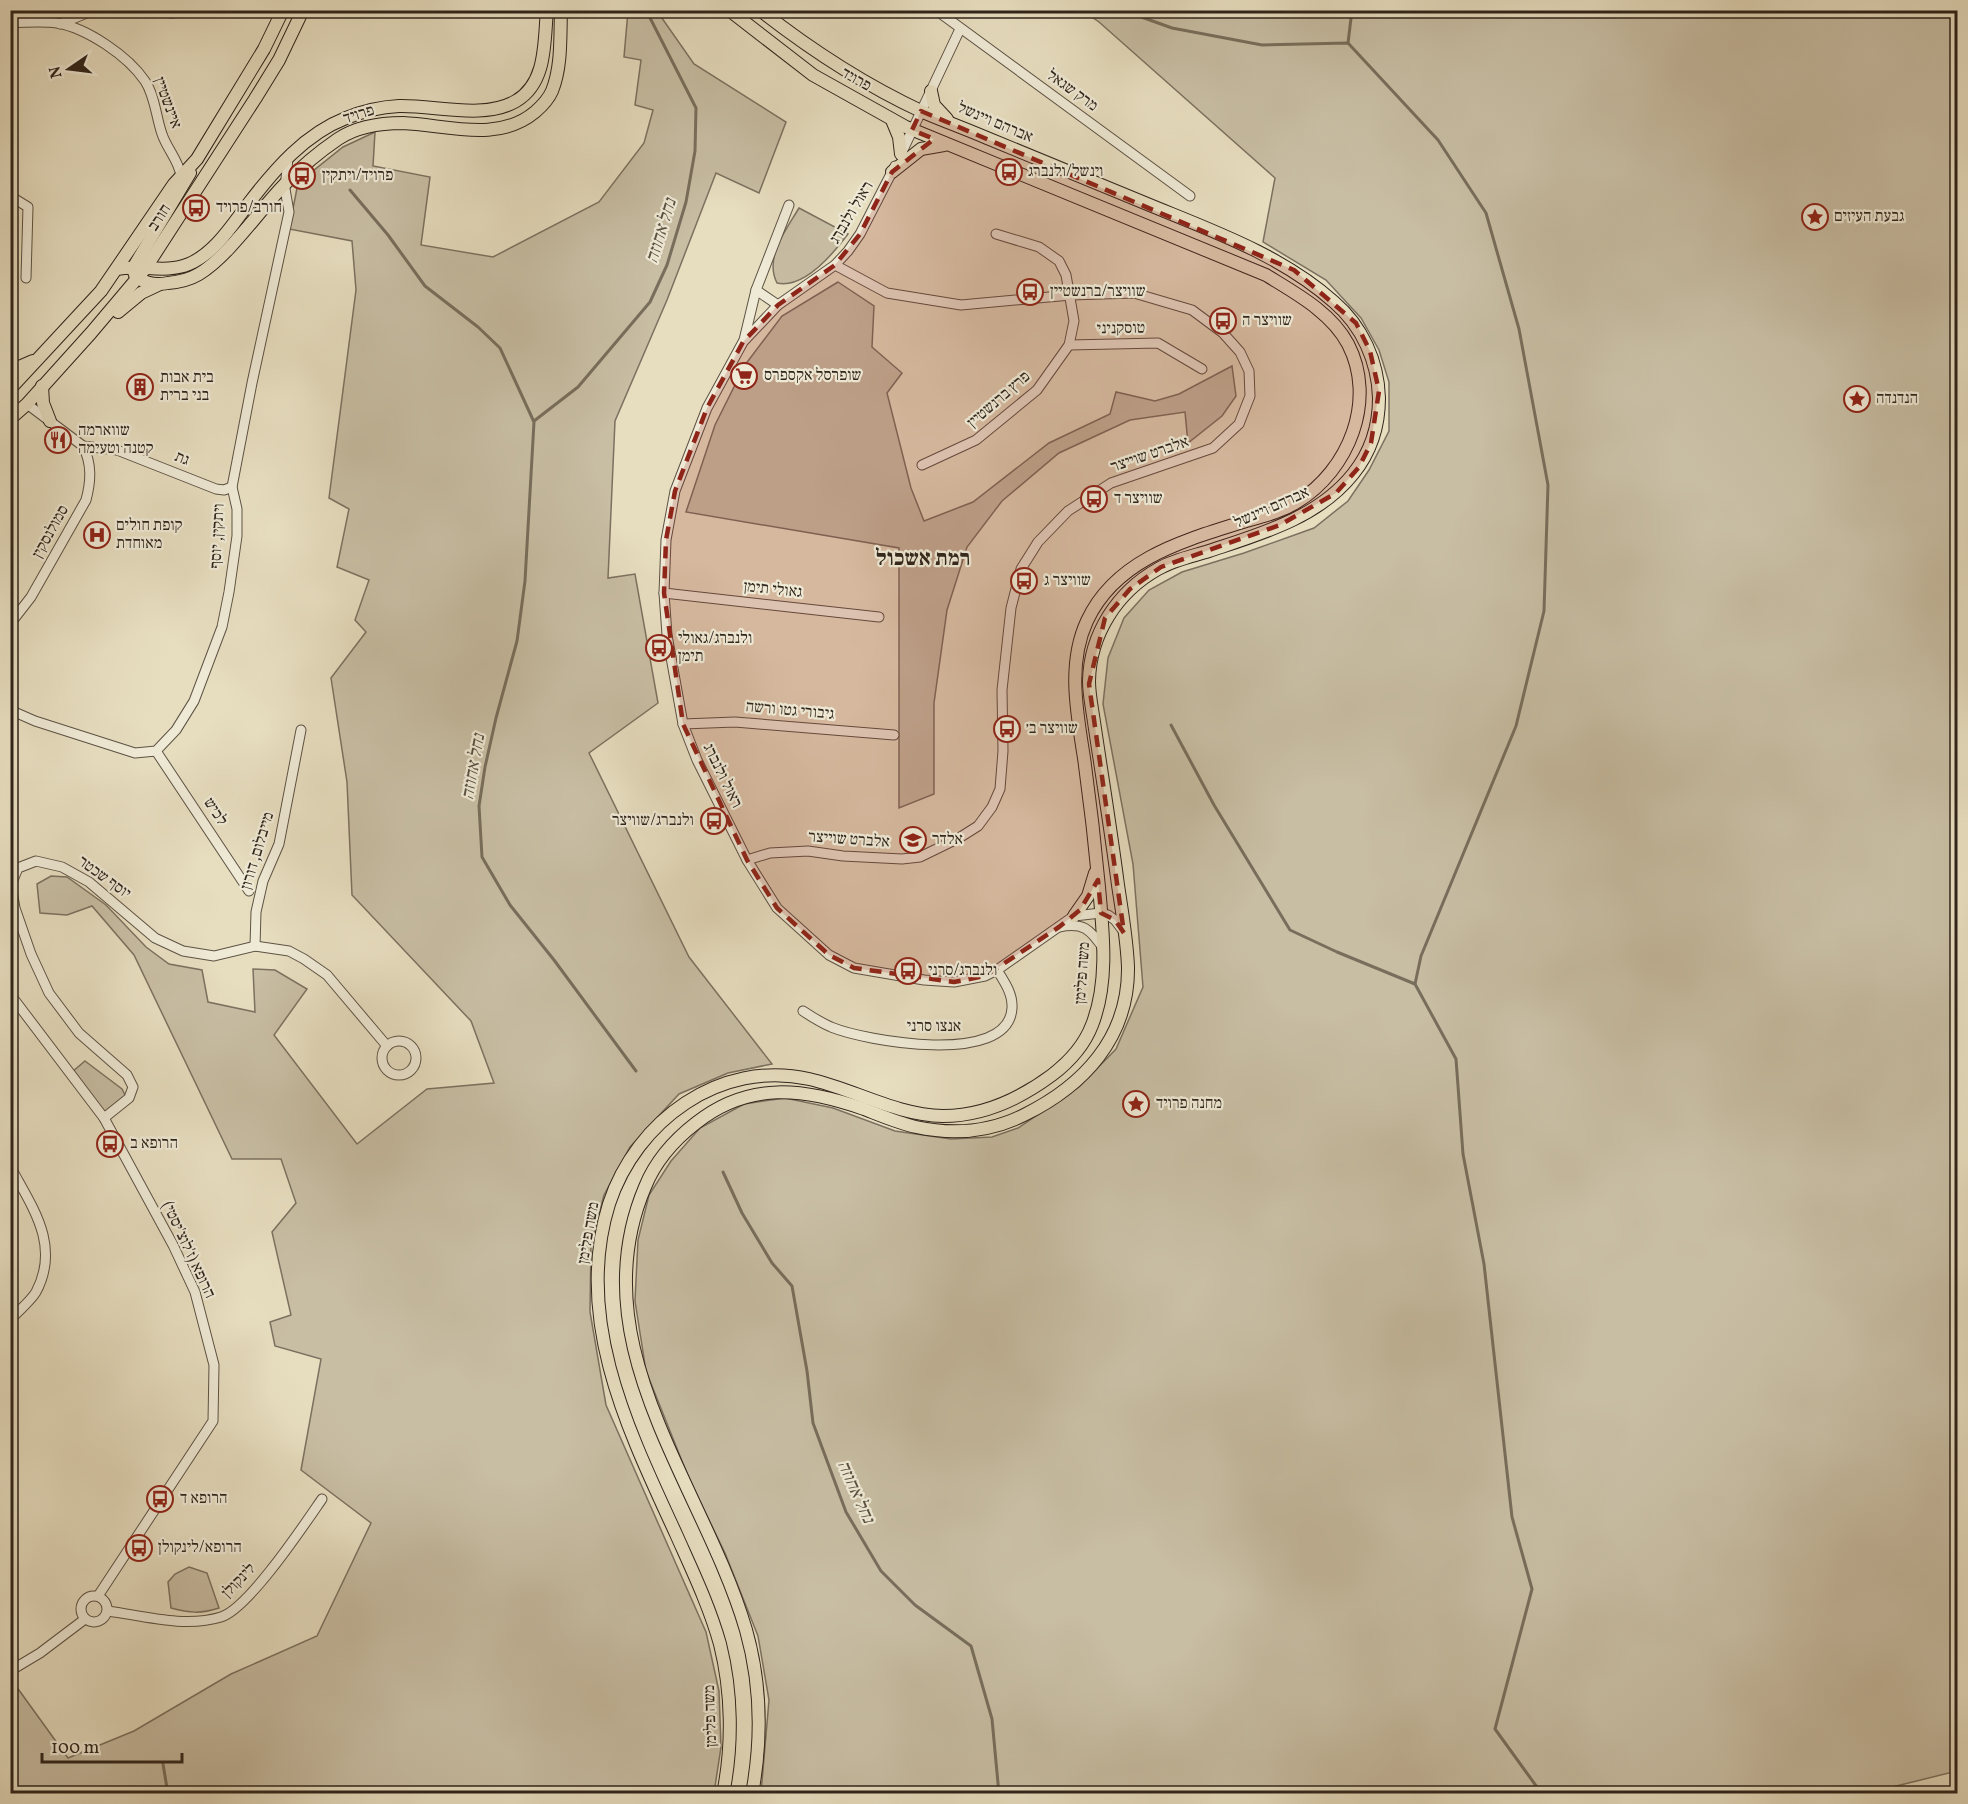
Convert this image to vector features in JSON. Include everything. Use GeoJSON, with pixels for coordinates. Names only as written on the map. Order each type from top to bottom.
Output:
{"type":"FeatureCollection","features":[{"type":"Feature","properties":{"kind":"main road","name":"חורב"},"geometry":{"type":"LineString","coordinates":[[10,390],[80,316],[117,269],[181,176],[197,159],[268,41],[283,10]]}},
{"type":"Feature","properties":{"kind":"main road","name":"חורב"},"geometry":{"type":"LineString","coordinates":[[10,419],[27,404],[91,333],[161,247],[267,79],[303,10]]}},
{"type":"Feature","properties":{"kind":"main road","name":"פרויד"},"geometry":{"type":"LineString","coordinates":[[117,269],[139,272],[192,263],[213,248],[288,158],[315,134],[345,118],[364,112],[402,106],[483,110],[506,106],[518,100],[536,79],[542,63],[547,10]]}},
{"type":"Feature","properties":{"kind":"main road","name":"פרויד"},"geometry":{"type":"LineString","coordinates":[[139,272],[149,283],[165,284],[199,274],[216,261],[285,183],[341,137],[371,126],[404,123],[476,130],[507,127],[521,123],[542,106],[551,93],[559,64],[561,10]]}},
{"type":"Feature","properties":{"kind":"main road","name":"פרויד"},"geometry":{"type":"LineString","coordinates":[[729,10],[813,75],[912,130]]}},
{"type":"Feature","properties":{"kind":"main road","name":"פרויד"},"geometry":{"type":"LineString","coordinates":[[760,10],[826,59],[921,111]]}},
{"type":"Feature","properties":{"kind":"main road"},"geometry":{"type":"LineString","coordinates":[[931,91],[934,105],[950,122]]}},
{"type":"Feature","properties":{"kind":"main road","name":"אברהם ויינשל"},"geometry":{"type":"LineString","coordinates":[[921,111],[1215,233],[1294,270],[1336,303],[1356,324],[1370,351],[1379,391],[1377,424],[1359,467],[1336,493],[1314,509],[1280,525],[1161,567],[1130,590],[1105,618],[1092,656],[1089,684],[1124,933]]}},
{"type":"Feature","properties":{"kind":"main road"},"geometry":{"type":"LineString","coordinates":[[892,120],[899,137],[901,154]]}},
{"type":"Feature","properties":{"kind":"main road","name":"אברהם ויינשל"},"geometry":{"type":"LineString","coordinates":[[912,130],[1266,275],[1310,303],[1329,321],[1347,341],[1358,371],[1361,404],[1350,443],[1327,476],[1303,499],[1283,510],[1194,538],[1141,562],[1118,578],[1100,598],[1085,624],[1074,691],[1101,913]]}},
{"type":"Feature","properties":{"kind":"main road"},"geometry":{"type":"LineString","coordinates":[[892,172],[921,149],[937,145],[951,146]]}},
{"type":"Feature","properties":{"kind":"main road"},"geometry":{"type":"LineString","coordinates":[[139,272],[197,159]]}},
{"type":"Feature","properties":{"kind":"main road"},"geometry":{"type":"LineString","coordinates":[[161,247],[164,257],[170,263],[183,266]]}},
{"type":"Feature","properties":{"kind":"main road"},"geometry":{"type":"LineString","coordinates":[[91,333],[143,292],[165,284]]}},
{"type":"Feature","properties":{"kind":"main road"},"geometry":{"type":"LineString","coordinates":[[10,371],[44,354]]}},
{"type":"Feature","properties":{"kind":"main road"},"geometry":{"type":"LineString","coordinates":[[42,386],[43,403],[50,422]]}},
{"type":"Feature","properties":{"kind":"main road"},"geometry":{"type":"LineString","coordinates":[[10,390],[27,404],[10,411]]}},
{"type":"Feature","properties":{"kind":"main road"},"geometry":{"type":"LineString","coordinates":[[1074,916],[1088,897],[1097,866]]}},
{"type":"Feature","properties":{"kind":"main road","name":"משה פלימן"},"geometry":{"type":"LineString","coordinates":[[723,1794],[729,1754],[729,1709],[726,1675],[719,1641],[705,1598],[631,1436],[612,1380],[602,1338],[598,1298],[600,1252],[608,1207],[620,1178],[647,1137],[681,1106],[709,1089],[742,1079],[791,1076],[826,1083],[889,1107],[945,1116],[988,1109],[1021,1096],[1058,1071],[1082,1045],[1090,1031],[1102,986],[1101,913]]}},
{"type":"Feature","properties":{"kind":"main road"},"geometry":{"type":"LineString","coordinates":[[752,1794],[757,1753],[758,1705],[747,1633],[732,1588],[658,1426],[640,1372],[631,1333],[627,1295],[628,1252],[631,1230],[643,1191],[661,1159],[684,1133],[726,1103],[755,1095],[799,1092],[840,1101],[897,1122],[959,1132],[990,1128],[1021,1117],[1063,1092],[1076,1081],[1091,1067],[1112,1038],[1122,1012],[1127,988],[1128,966],[1124,933]]}},
{"type":"Feature","properties":{"kind":"street"},"geometry":{"type":"LineString","coordinates":[[60,24],[94,10]]}},
{"type":"Feature","properties":{"kind":"street"},"geometry":{"type":"LineString","coordinates":[[147,10],[172,13],[190,10]]}},
{"type":"Feature","properties":{"kind":"street","name":"מרק שגאל"},"geometry":{"type":"LineString","coordinates":[[941,12],[960,29],[1190,196]]}},
{"type":"Feature","properties":{"kind":"street","name":"איינשטיין"},"geometry":{"type":"LineString","coordinates":[[10,23],[60,24],[105,44],[129,63],[146,82],[163,138],[178,165],[181,176]]}},
{"type":"Feature","properties":{"kind":"street","name":"ראול ולנברג"},"geometry":{"type":"LineString","coordinates":[[743,342],[778,305],[835,266],[860,234],[960,29]]}},
{"type":"Feature","properties":{"kind":"street","name":"ויתקין, יוסף"},"geometry":{"type":"LineString","coordinates":[[156,750],[176,730],[194,701],[222,627],[237,536],[237,509],[232,487],[256,362],[289,212],[285,183],[288,158]]}},
{"type":"Feature","properties":{"kind":"street"},"geometry":{"type":"LineString","coordinates":[[10,196],[28,207],[26,278]]}},
{"type":"Feature","properties":{"kind":"street","name":"ראול ולנברג"},"geometry":{"type":"LineString","coordinates":[[789,206],[756,290],[743,342],[707,408],[675,491],[666,540],[664,593],[667,635],[683,724],[697,760],[747,860],[777,908],[829,955],[854,968],[904,977],[954,982],[985,976],[1074,916],[1101,913]]}},
{"type":"Feature","properties":{"kind":"street","name":"פרץ ברנשטיין"},"geometry":{"type":"LineString","coordinates":[[922,465],[976,440],[1037,390],[1069,345],[1074,321],[1071,295],[1066,275],[1059,261],[1039,247],[996,234]]}},
{"type":"Feature","properties":{"kind":"street","name":"אלברט שוייצר"},"geometry":{"type":"LineString","coordinates":[[747,860],[770,853],[808,851],[843,856],[902,859],[920,857],[978,826],[992,807],[1000,789],[1003,750],[1002,690],[1011,608],[1022,569],[1038,542],[1068,511],[1111,483],[1188,458],[1213,447],[1239,424],[1250,396],[1249,371],[1240,352],[1223,333],[1192,310],[1134,293],[1071,295],[961,306],[887,293],[835,266]]}},
{"type":"Feature","properties":{"kind":"street"},"geometry":{"type":"LineString","coordinates":[[756,290],[778,305]]}},
{"type":"Feature","properties":{"kind":"street","name":"טוסקניני"},"geometry":{"type":"LineString","coordinates":[[1069,345],[1158,343],[1202,369]]}},
{"type":"Feature","properties":{"kind":"street","name":"גת"},"geometry":{"type":"LineString","coordinates":[[27,404],[83,446],[117,450],[216,489],[224,490],[232,487]]}},
{"type":"Feature","properties":{"kind":"street","name":"סמולנסקין"},"geometry":{"type":"LineString","coordinates":[[10,624],[31,597],[86,500],[90,484],[90,468],[83,446]]}},
{"type":"Feature","properties":{"kind":"street","name":"גאולי תימן"},"geometry":{"type":"LineString","coordinates":[[664,593],[879,617]]}},
{"type":"Feature","properties":{"kind":"street"},"geometry":{"type":"LineString","coordinates":[[10,710],[35,722],[135,753],[156,750]]}},
{"type":"Feature","properties":{"kind":"street","name":"גיבורי גטו ורשה"},"geometry":{"type":"LineString","coordinates":[[683,724],[735,722],[894,735]]}},
{"type":"Feature","properties":{"kind":"street","name":"מייבלום, דורון"},"geometry":{"type":"LineString","coordinates":[[255,946],[256,912],[263,881],[279,844],[301,730]]}},
{"type":"Feature","properties":{"kind":"street","name":"לכיש"},"geometry":{"type":"LineString","coordinates":[[156,750],[249,891]]}},
{"type":"Feature","properties":{"kind":"street","name":"יוסף שכטר"},"geometry":{"type":"LineString","coordinates":[[104,1118],[129,1098],[133,1087],[127,1075],[79,1032],[49,993],[31,954],[15,908],[11,885],[18,868],[36,861],[62,867],[89,882],[155,938],[183,951],[214,956],[255,946],[289,951],[319,968],[387,1046]]}},
{"type":"Feature","properties":{"kind":"street"},"geometry":{"type":"LineString","coordinates":[[1101,913],[1115,920],[1124,933]]}},
{"type":"Feature","properties":{"kind":"street"},"geometry":{"type":"LineString","coordinates":[[1059,927],[1078,925],[1087,929],[1103,948]]}},
{"type":"Feature","properties":{"kind":"street","name":"אנצו סרני"},"geometry":{"type":"LineString","coordinates":[[803,1011],[832,1027],[864,1036],[915,1045],[951,1045],[971,1042],[1000,1031],[1013,1010],[1012,1002],[997,970]]}},
{"type":"Feature","properties":{"kind":"street","name":"הרופא (ז'לוצ'יסטי)"},"geometry":{"type":"LineString","coordinates":[[10,994],[104,1118],[173,1245],[195,1292],[214,1365],[213,1421],[98,1596]]}},
{"type":"Feature","properties":{"kind":"street"},"geometry":{"type":"LineString","coordinates":[[10,1166],[42,1227],[46,1252],[42,1276],[35,1294],[10,1320]]}},
{"type":"Feature","properties":{"kind":"street","name":"לינקולן"},"geometry":{"type":"LineString","coordinates":[[108,1611],[187,1622],[223,1617],[248,1598],[291,1545],[322,1499]]}},
{"type":"Feature","properties":{"kind":"street"},"geometry":{"type":"LineString","coordinates":[[98,1596],[106,1602],[108,1611],[99,1622],[85,1619],[81,1610],[84,1601],[89,1597],[98,1596]]}},
{"type":"Feature","properties":{"kind":"street"},"geometry":{"type":"LineString","coordinates":[[10,1671],[40,1653],[85,1619]]}},
{"type":"Feature","properties":{"kind":"highlighted area"},"geometry":{"type":"Polygon","coordinates":[[[921,111],[1294,270],[1356,323],[1370,351],[1379,391],[1371,443],[1359,467],[1336,493],[1280,525],[1161,567],[1130,589],[1105,618],[1089,684],[1124,933],[1115,920],[1101,913],[1098,880],[1080,910],[1059,927],[985,976],[954,982],[854,968],[829,955],[777,908],[747,860],[683,724],[664,593],[666,540],[675,491],[707,408],[743,342],[778,305],[835,265],[860,234],[892,172],[934,139],[912,130],[921,111]]]}},
{"type":"Feature","properties":{"kind":"shaded area"},"geometry":{"type":"Polygon","coordinates":[[[628,11],[657,11],[694,64],[786,122],[759,193],[716,173],[667,300],[615,421],[608,578],[635,574],[658,703],[589,753],[689,957],[772,1064],[728,1073],[679,1094],[630,1147],[604,1195],[591,1245],[590,1312],[606,1405],[706,1632],[719,1691],[721,1747],[714,1793],[11,1794],[11,1688],[16,1686],[68,1758],[134,1731],[231,1674],[317,1636],[371,1523],[301,1470],[321,1359],[275,1346],[270,1322],[291,1315],[272,1232],[296,1203],[281,1159],[232,1159],[134,955],[92,906],[67,915],[40,913],[37,884],[51,876],[67,877],[106,905],[146,947],[169,964],[202,970],[208,1002],[255,1012],[253,969],[275,970],[307,989],[274,1035],[357,1144],[427,1089],[494,1083],[471,1021],[352,895],[347,782],[331,678],[366,632],[355,620],[369,580],[337,567],[349,509],[329,498],[356,290],[352,241],[289,229],[298,183],[343,147],[375,132],[373,166],[430,177],[421,245],[493,257],[599,202],[644,143],[653,110],[635,105],[641,60],[624,57],[628,11]]]}},
{"type":"Feature","properties":{"kind":"shaded area"},"geometry":{"type":"Polygon","coordinates":[[[1083,11],[1957,11],[1957,1771],[1864,1794],[761,1793],[769,1700],[758,1636],[725,1553],[690,1481],[646,1371],[635,1301],[638,1240],[649,1195],[671,1161],[700,1128],[744,1104],[785,1098],[833,1108],[895,1131],[951,1139],[992,1137],[1018,1128],[1079,1087],[1116,1049],[1143,987],[1133,864],[1103,704],[1108,658],[1124,618],[1149,590],[1182,572],[1314,528],[1348,501],[1369,470],[1389,431],[1389,382],[1379,350],[1361,318],[1326,280],[1263,242],[1275,178],[1099,22],[1083,11]]]}},
{"type":"Feature","properties":{"kind":"shaded area"},"geometry":{"type":"Polygon","coordinates":[[[799,208],[848,234],[826,260],[807,275],[797,281],[777,283],[773,263],[775,254],[778,244],[799,208]]]}},
{"type":"Feature","properties":{"kind":"shaded area"},"geometry":{"type":"Polygon","coordinates":[[[838,282],[874,306],[872,347],[902,373],[887,393],[911,488],[924,521],[973,502],[1049,443],[1110,414],[1116,392],[1155,401],[1179,394],[1232,366],[1236,396],[1222,416],[1188,443],[1185,412],[1130,420],[1059,453],[1002,501],[967,547],[947,610],[934,703],[934,794],[899,808],[899,548],[686,512],[715,425],[745,365],[782,316],[838,282]]]}},
{"type":"Feature","properties":{"kind":"shaded area"},"geometry":{"type":"Polygon","coordinates":[[[85,1061],[122,1089],[126,1097],[104,1114],[72,1072],[85,1061]]]}},
{"type":"Feature","properties":{"kind":"shaded area"},"geometry":{"type":"Polygon","coordinates":[[[189,1567],[207,1573],[219,1608],[195,1612],[171,1608],[168,1582],[175,1574],[189,1567]]]}},
{"type":"Feature","properties":{"kind":"waterway","name":"נחל אחוזה"},"geometry":{"type":"LineString","coordinates":[[534,421],[578,387],[650,302],[667,265],[686,202],[695,151],[696,108],[646,10]]}},
{"type":"Feature","properties":{"kind":"waterway"},"geometry":{"type":"LineString","coordinates":[[1122,10],[1172,28],[1262,45],[1348,43],[1438,140],[1486,213],[1519,329],[1548,485],[1544,611],[1516,726],[1421,956],[1415,984],[1456,1059],[1463,1154],[1484,1264],[1512,1517],[1532,1589],[1495,1729],[1542,1794]]}},
{"type":"Feature","properties":{"kind":"waterway"},"geometry":{"type":"LineString","coordinates":[[1348,43],[1352,10]]}},
{"type":"Feature","properties":{"kind":"waterway","name":"נחל אחוזה"},"geometry":{"type":"LineString","coordinates":[[350,190],[388,235],[425,286],[478,327],[500,348],[534,422],[525,581],[517,641],[485,767],[479,806],[482,857],[510,905],[636,1071]]}},
{"type":"Feature","properties":{"kind":"waterway"},"geometry":{"type":"LineString","coordinates":[[1171,725],[1214,805],[1290,930],[1415,984]]}},
{"type":"Feature","properties":{"kind":"waterway","name":"נחל אחוזה"},"geometry":{"type":"LineString","coordinates":[[723,1172],[742,1213],[772,1263],[792,1286],[807,1371],[813,1423],[846,1512],[881,1571],[915,1605],[971,1646],[992,1719],[999,1794]]}},
{"type":"Feature","properties":{"kind":"waterway"},"geometry":{"type":"LineString","coordinates":[[163,1764],[168,1794]]}},
{"type":"Feature","properties":{"kind":"place","name":"וינשל/ולנברג"},"geometry":{"type":"Point","coordinates":[1009,172]}},
{"type":"Feature","properties":{"kind":"place","name":"פרויד/ויתקין"},"geometry":{"type":"Point","coordinates":[302,176]}},
{"type":"Feature","properties":{"kind":"place","name":"חורב/פרויד"},"geometry":{"type":"Point","coordinates":[196,208]}},
{"type":"Feature","properties":{"kind":"place","name":"גבעת העיזים"},"geometry":{"type":"Point","coordinates":[1815,217]}},
{"type":"Feature","properties":{"kind":"place","name":"שוויצר/ברנשטיין"},"geometry":{"type":"Point","coordinates":[1030,292]}},
{"type":"Feature","properties":{"kind":"place","name":"שוויצר ה"},"geometry":{"type":"Point","coordinates":[1223,321]}},
{"type":"Feature","properties":{"kind":"place","name":"שופרסל אקספרס"},"geometry":{"type":"Point","coordinates":[744,376]}},
{"type":"Feature","properties":{"kind":"place","name":"בית אבות בני ברית"},"geometry":{"type":"Point","coordinates":[140,387]}},
{"type":"Feature","properties":{"kind":"place","name":"הנדנדה"},"geometry":{"type":"Point","coordinates":[1857,399]}},
{"type":"Feature","properties":{"kind":"place","name":"שווארמה קטנה וטעימה"},"geometry":{"type":"Point","coordinates":[58,440]}},
{"type":"Feature","properties":{"kind":"place","name":"שוויצר ד"},"geometry":{"type":"Point","coordinates":[1094,499]}},
{"type":"Feature","properties":{"kind":"place","name":"קופת חולים מאוחדת"},"geometry":{"type":"Point","coordinates":[97,535]}},
{"type":"Feature","properties":{"kind":"place","name":"שוויצר ג"},"geometry":{"type":"Point","coordinates":[1024,581]}},
{"type":"Feature","properties":{"kind":"place","name":"ולנברג/גאולי תימן"},"geometry":{"type":"Point","coordinates":[659,648]}},
{"type":"Feature","properties":{"kind":"place","name":"שוויצר ב׳"},"geometry":{"type":"Point","coordinates":[1007,729]}},
{"type":"Feature","properties":{"kind":"place","name":"ולנברג/שוויצר"},"geometry":{"type":"Point","coordinates":[714,821]}},
{"type":"Feature","properties":{"kind":"place","name":"אלדר"},"geometry":{"type":"Point","coordinates":[913,840]}},
{"type":"Feature","properties":{"kind":"place","name":"ולנברג/סרני"},"geometry":{"type":"Point","coordinates":[908,971]}},
{"type":"Feature","properties":{"kind":"place","name":"מחנה פרויד"},"geometry":{"type":"Point","coordinates":[1136,1104]}},
{"type":"Feature","properties":{"kind":"place","name":"הרופא ב"},"geometry":{"type":"Point","coordinates":[110,1144]}},
{"type":"Feature","properties":{"kind":"place","name":"הרופא ד"},"geometry":{"type":"Point","coordinates":[160,1499]}},
{"type":"Feature","properties":{"kind":"place","name":"הרופא/לינקולן"},"geometry":{"type":"Point","coordinates":[139,1548]}},
{"type":"Feature","properties":{"kind":"district","name":"רמת אשכול"},"geometry":{"type":"Point","coordinates":[923,559]}}]}
